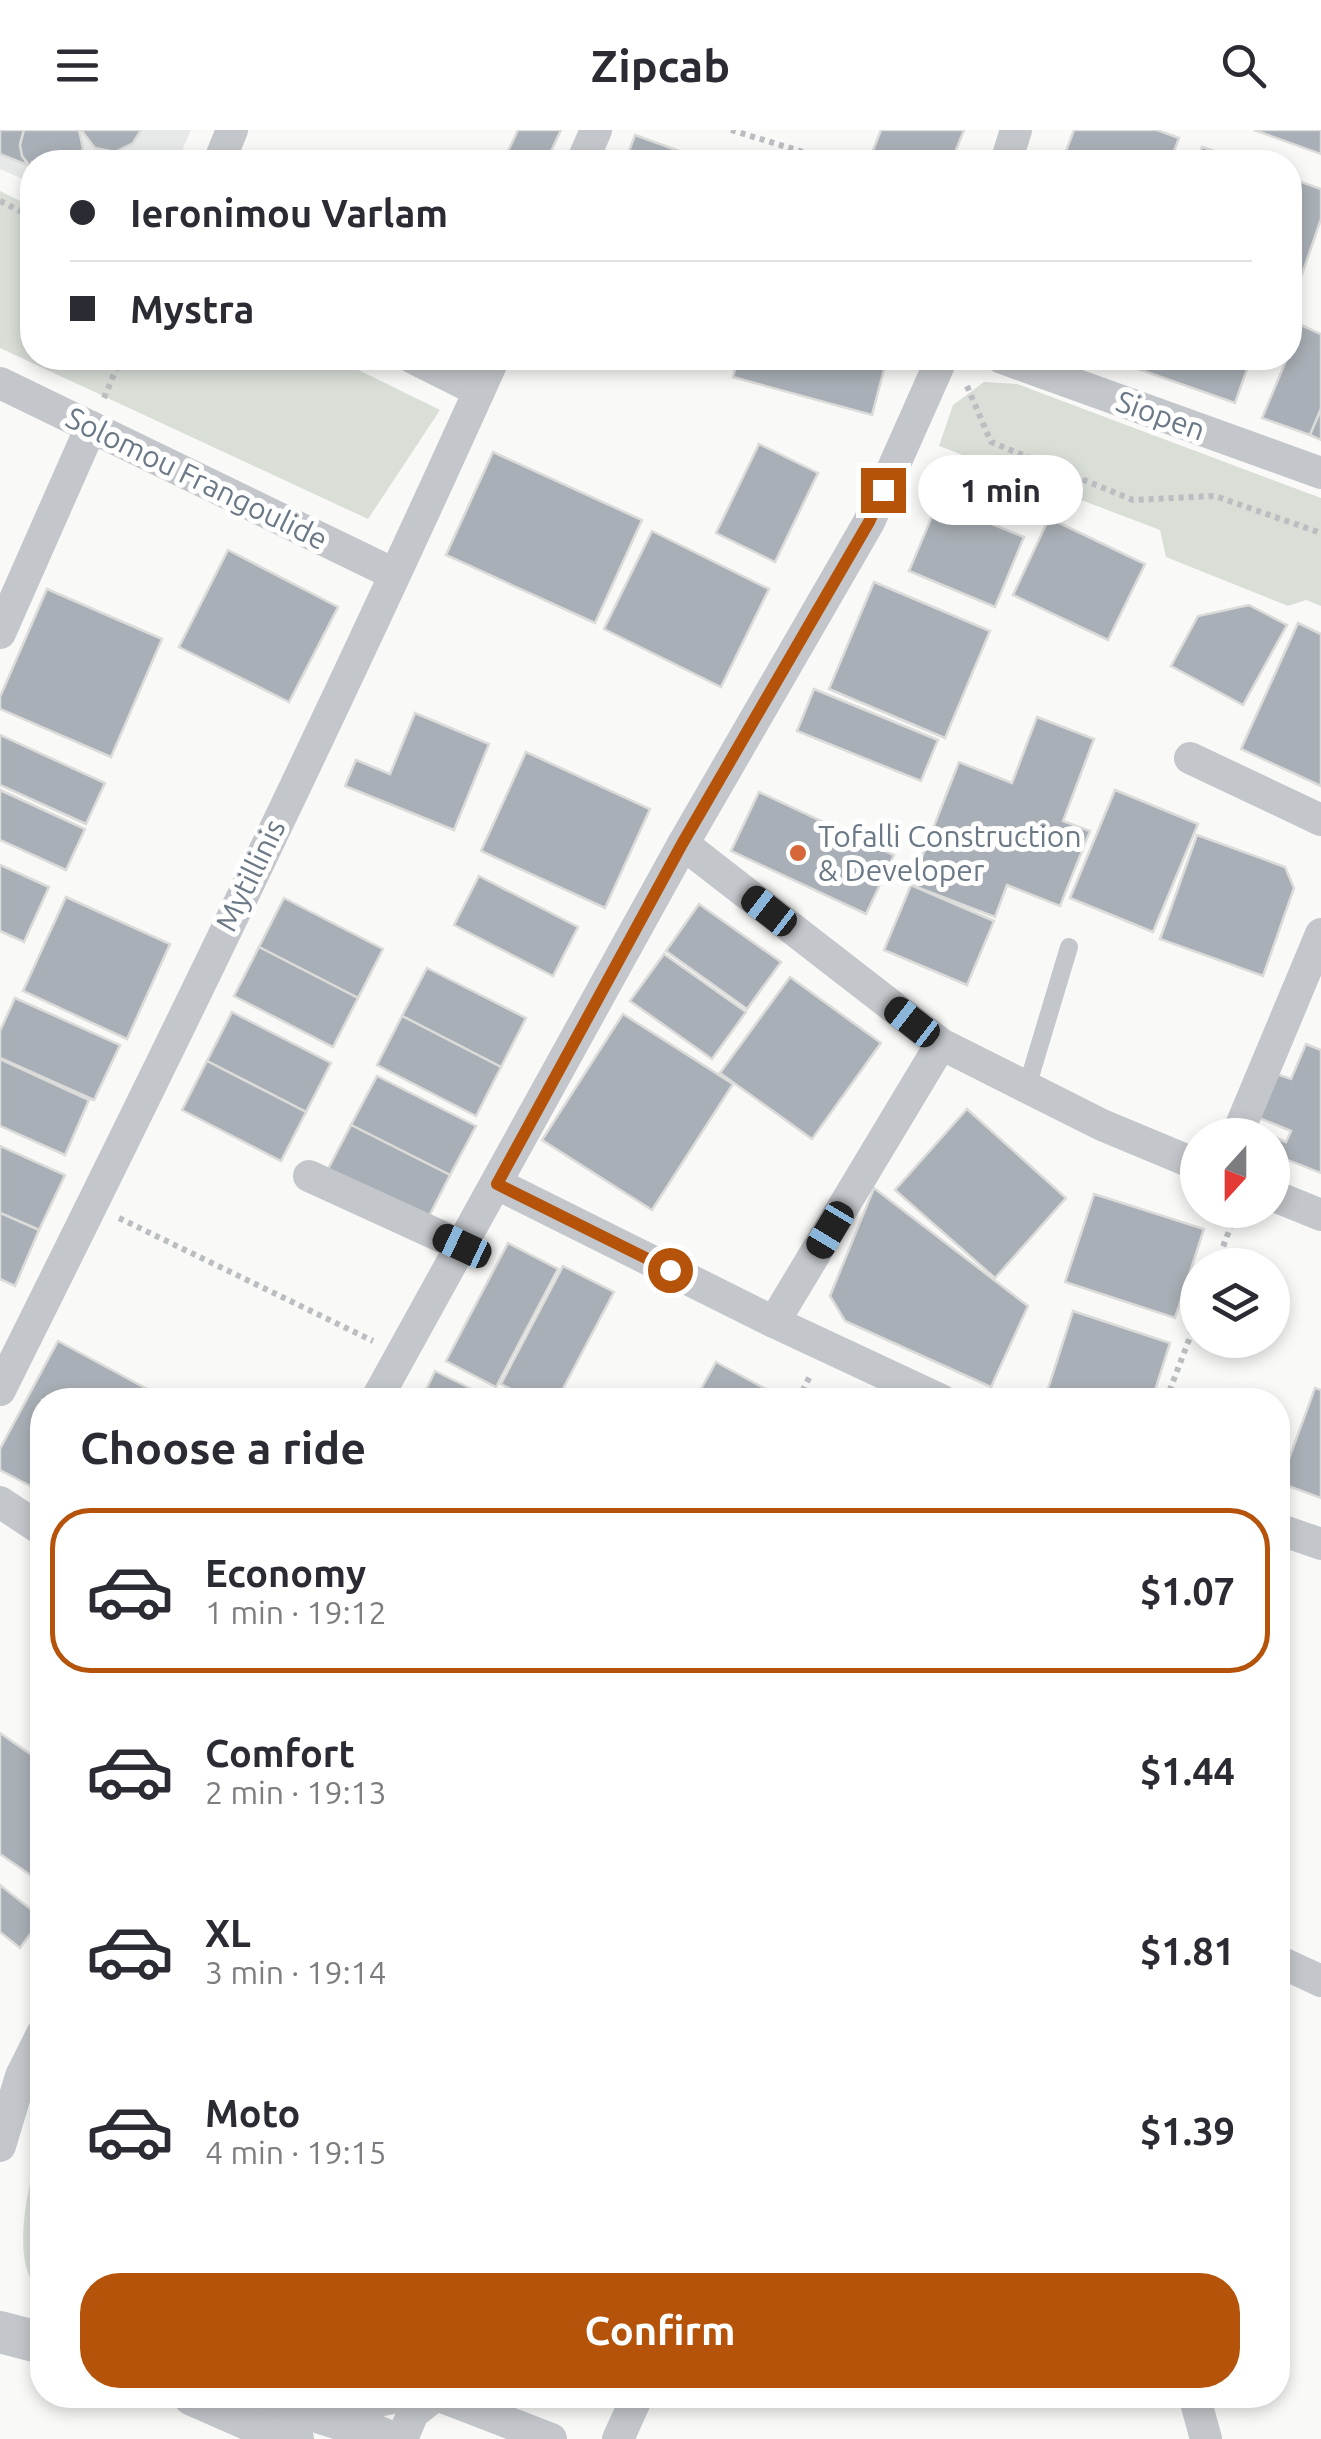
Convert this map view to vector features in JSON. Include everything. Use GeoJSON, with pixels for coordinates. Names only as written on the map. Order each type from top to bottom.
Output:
{"type":"FeatureCollection","features":[{"type":"Feature","properties":{"kind":"street"},"geometry":{"type":"LineString","coordinates":[[437,370],[479,391]]}},
{"type":"Feature","properties":{"kind":"street","name":"Mytillinis"},"geometry":{"type":"LineString","coordinates":[[0,1390],[92,1206],[489,370]]}},
{"type":"Feature","properties":{"kind":"street"},"geometry":{"type":"LineString","coordinates":[[383,1388],[682,844],[869,522],[936,370]]}},
{"type":"Feature","properties":{"kind":"street","name":"Siopen"},"geometry":{"type":"LineString","coordinates":[[1035,370],[1321,473]]}},
{"type":"Feature","properties":{"kind":"street","name":"Solomou Frangoulide"},"geometry":{"type":"LineString","coordinates":[[0,383],[394,574]]}},
{"type":"Feature","properties":{"kind":"street"},"geometry":{"type":"LineString","coordinates":[[0,633],[91,426]]}},
{"type":"Feature","properties":{"kind":"street"},"geometry":{"type":"LineString","coordinates":[[1190,758],[1321,820]]}},
{"type":"Feature","properties":{"kind":"street"},"geometry":{"type":"LineString","coordinates":[[682,844],[941,1044],[1102,1125],[1180,1158]]}},
{"type":"Feature","properties":{"kind":"street"},"geometry":{"type":"LineString","coordinates":[[1244,1118],[1321,934]]}},
{"type":"Feature","properties":{"kind":"street"},"geometry":{"type":"LineString","coordinates":[[774,1322],[941,1044]]}},
{"type":"Feature","properties":{"kind":"street"},"geometry":{"type":"LineString","coordinates":[[309,1176],[462,1246]]}},
{"type":"Feature","properties":{"kind":"street"},"geometry":{"type":"LineString","coordinates":[[497,1184],[774,1322],[885,1388]]}},
{"type":"Feature","properties":{"kind":"street"},"geometry":{"type":"LineString","coordinates":[[1290,1203],[1321,1215]]}},
{"type":"Feature","properties":{"kind":"street"},"geometry":{"type":"LineString","coordinates":[[0,1502],[30,1522]]}},
{"type":"Feature","properties":{"kind":"street"},"geometry":{"type":"LineString","coordinates":[[1290,1533],[1321,1544]]}},
{"type":"Feature","properties":{"kind":"street"},"geometry":{"type":"LineString","coordinates":[[1290,1967],[1321,1981]]}},
{"type":"Feature","properties":{"kind":"street"},"geometry":{"type":"LineString","coordinates":[[0,2146],[11,2065],[30,2046]]}},
{"type":"Feature","properties":{"kind":"street"},"geometry":{"type":"LineString","coordinates":[[0,2332],[30,2340]]}},
{"type":"Feature","properties":{"kind":"street"},"geometry":{"type":"LineString","coordinates":[[224,2408],[294,2439]]}},
{"type":"Feature","properties":{"kind":"street"},"geometry":{"type":"LineString","coordinates":[[304,2408],[383,2439]]}},
{"type":"Feature","properties":{"kind":"street"},"geometry":{"type":"LineString","coordinates":[[340,2419],[356,2408]]}},
{"type":"Feature","properties":{"kind":"street"},"geometry":{"type":"LineString","coordinates":[[402,2439],[413,2413],[420,2408]]}},
{"type":"Feature","properties":{"kind":"street"},"geometry":{"type":"LineString","coordinates":[[471,2408],[551,2439]]}},
{"type":"Feature","properties":{"kind":"street"},"geometry":{"type":"LineString","coordinates":[[618,2439],[632,2408]]}},
{"type":"Feature","properties":{"kind":"street"},"geometry":{"type":"LineString","coordinates":[[1198,2408],[1206,2439]]}},
{"type":"Feature","properties":{"kind":"lane"},"geometry":{"type":"LineString","coordinates":[[1027,1087],[1069,947]]}},
{"type":"Feature","properties":{"kind":"path"},"geometry":{"type":"LineString","coordinates":[[731,130],[797,150]]}},
{"type":"Feature","properties":{"kind":"path"},"geometry":{"type":"LineString","coordinates":[[952,370],[968,387],[991,442],[1133,500],[1215,496],[1321,533]]}},
{"type":"Feature","properties":{"kind":"path"},"geometry":{"type":"LineString","coordinates":[[92,1206],[401,1355]]}},
{"type":"Feature","properties":{"kind":"path"},"geometry":{"type":"LineString","coordinates":[[1171,1388],[1182,1358]]}},
{"type":"Feature","properties":{"kind":"shaded area"},"geometry":{"type":"Polygon","coordinates":[[[0,130],[191,130],[182,150],[20,150],[20,178],[0,169],[0,130]]]}},
{"type":"Feature","properties":{"kind":"shaded area"},"geometry":{"type":"Polygon","coordinates":[[[0,191],[20,201],[20,357],[0,348],[0,191]]]}},
{"type":"Feature","properties":{"kind":"shaded area"},"geometry":{"type":"Polygon","coordinates":[[[47,370],[358,370],[440,410],[368,519],[47,370]]]}},
{"type":"Feature","properties":{"kind":"shaded area"},"geometry":{"type":"Polygon","coordinates":[[[984,382],[1017,384],[1321,498],[1321,606],[1306,600],[1288,606],[1166,557],[1160,530],[939,446],[953,405],[984,382]]]}},
{"type":"Feature","properties":{"kind":"shaded area"},"geometry":{"type":"Polygon","coordinates":[[[30,2185],[30,2277],[23,2240],[30,2185]]]}},
{"type":"Feature","properties":{"kind":"building"},"geometry":{"type":"Polygon","coordinates":[[[0,130],[24,130],[20,162],[0,154],[0,130]]]}},
{"type":"Feature","properties":{"kind":"building"},"geometry":{"type":"Polygon","coordinates":[[[24,130],[79,130],[83,148],[21,150],[24,130]]]}},
{"type":"Feature","properties":{"kind":"building"},"geometry":{"type":"Polygon","coordinates":[[[81,130],[141,130],[133,143],[119,150],[95,148],[81,130]]]}},
{"type":"Feature","properties":{"kind":"building"},"geometry":{"type":"Polygon","coordinates":[[[518,130],[561,130],[552,150],[509,150],[518,130]]]}},
{"type":"Feature","properties":{"kind":"building"},"geometry":{"type":"Polygon","coordinates":[[[881,130],[964,130],[956,150],[873,150],[881,130]]]}},
{"type":"Feature","properties":{"kind":"building"},"geometry":{"type":"Polygon","coordinates":[[[1074,130],[1157,130],[1179,138],[1174,150],[1066,150],[1074,130]]]}},
{"type":"Feature","properties":{"kind":"building"},"geometry":{"type":"Polygon","coordinates":[[[1254,130],[1321,130],[1321,154],[1254,130]]]}},
{"type":"Feature","properties":{"kind":"building"},"geometry":{"type":"Polygon","coordinates":[[[635,135],[676,150],[629,150],[635,135]]]}},
{"type":"Feature","properties":{"kind":"building"},"geometry":{"type":"Polygon","coordinates":[[[1302,182],[1321,189],[1321,219],[1302,274],[1302,182]]]}},
{"type":"Feature","properties":{"kind":"building"},"geometry":{"type":"Polygon","coordinates":[[[1302,325],[1321,334],[1321,409],[1310,435],[1262,418],[1282,370],[1302,370],[1302,325]]]}},
{"type":"Feature","properties":{"kind":"building"},"geometry":{"type":"Polygon","coordinates":[[[735,370],[884,370],[872,415],[733,377],[735,370]]]}},
{"type":"Feature","properties":{"kind":"building"},"geometry":{"type":"Polygon","coordinates":[[[1141,370],[1247,370],[1235,403],[1141,370]]]}},
{"type":"Feature","properties":{"kind":"building"},"geometry":{"type":"Polygon","coordinates":[[[1321,409],[1321,440],[1310,435],[1321,409]]]}},
{"type":"Feature","properties":{"kind":"building"},"geometry":{"type":"Polygon","coordinates":[[[759,444],[818,473],[775,562],[716,533],[759,444]]]}},
{"type":"Feature","properties":{"kind":"building"},"geometry":{"type":"Polygon","coordinates":[[[493,452],[642,520],[595,623],[446,555],[493,452]]]}},
{"type":"Feature","properties":{"kind":"building"},"geometry":{"type":"Polygon","coordinates":[[[938,502],[1024,537],[995,607],[909,571],[938,502]]]}},
{"type":"Feature","properties":{"kind":"building"},"geometry":{"type":"Polygon","coordinates":[[[1049,518],[1145,564],[1108,640],[1013,595],[1049,518]]]}},
{"type":"Feature","properties":{"kind":"building"},"geometry":{"type":"Polygon","coordinates":[[[652,531],[769,589],[721,687],[604,629],[652,531]]]}},
{"type":"Feature","properties":{"kind":"building"},"geometry":{"type":"Polygon","coordinates":[[[228,550],[338,607],[289,702],[179,647],[228,550]]]}},
{"type":"Feature","properties":{"kind":"building"},"geometry":{"type":"Polygon","coordinates":[[[874,582],[990,631],[945,738],[829,689],[874,582]]]}},
{"type":"Feature","properties":{"kind":"building"},"geometry":{"type":"Polygon","coordinates":[[[47,589],[162,639],[111,757],[0,709],[0,697],[47,589]]]}},
{"type":"Feature","properties":{"kind":"building"},"geometry":{"type":"Polygon","coordinates":[[[1249,605],[1287,625],[1243,705],[1171,666],[1198,616],[1249,605]]]}},
{"type":"Feature","properties":{"kind":"building"},"geometry":{"type":"Polygon","coordinates":[[[1298,623],[1321,634],[1321,786],[1241,749],[1298,623]]]}},
{"type":"Feature","properties":{"kind":"building"},"geometry":{"type":"Polygon","coordinates":[[[814,689],[938,740],[921,781],[797,731],[814,689]]]}},
{"type":"Feature","properties":{"kind":"building"},"geometry":{"type":"Polygon","coordinates":[[[415,713],[489,744],[454,830],[345,786],[356,760],[390,774],[415,713]]]}},
{"type":"Feature","properties":{"kind":"building"},"geometry":{"type":"Polygon","coordinates":[[[1037,717],[1094,739],[1063,821],[1090,831],[1060,906],[1007,885],[995,917],[911,885],[959,762],[1012,783],[1037,717]]]}},
{"type":"Feature","properties":{"kind":"building"},"geometry":{"type":"Polygon","coordinates":[[[0,735],[105,783],[86,824],[0,785],[0,735]]]}},
{"type":"Feature","properties":{"kind":"building"},"geometry":{"type":"Polygon","coordinates":[[[526,752],[650,809],[605,908],[481,851],[526,752]]]}},
{"type":"Feature","properties":{"kind":"building"},"geometry":{"type":"Polygon","coordinates":[[[0,790],[85,829],[66,870],[0,840],[0,790]]]}},
{"type":"Feature","properties":{"kind":"building"},"geometry":{"type":"Polygon","coordinates":[[[1115,790],[1198,824],[1153,932],[1070,898],[1115,790]]]}},
{"type":"Feature","properties":{"kind":"building"},"geometry":{"type":"Polygon","coordinates":[[[759,792],[894,855],[866,914],[731,851],[759,792]]]}},
{"type":"Feature","properties":{"kind":"building"},"geometry":{"type":"Polygon","coordinates":[[[1197,835],[1285,867],[1294,888],[1263,976],[1160,939],[1197,835]]]}},
{"type":"Feature","properties":{"kind":"building"},"geometry":{"type":"Polygon","coordinates":[[[0,865],[49,887],[24,942],[0,931],[0,865]]]}},
{"type":"Feature","properties":{"kind":"building"},"geometry":{"type":"Polygon","coordinates":[[[479,876],[578,927],[553,976],[454,925],[479,876]]]}},
{"type":"Feature","properties":{"kind":"building"},"geometry":{"type":"Polygon","coordinates":[[[911,885],[994,921],[967,985],[884,950],[911,885]]]}},
{"type":"Feature","properties":{"kind":"building"},"geometry":{"type":"Polygon","coordinates":[[[66,897],[170,944],[127,1039],[23,991],[66,897]]]}},
{"type":"Feature","properties":{"kind":"building"},"geometry":{"type":"Polygon","coordinates":[[[284,898],[383,949],[358,998],[259,947],[284,898]]]}},
{"type":"Feature","properties":{"kind":"building"},"geometry":{"type":"Polygon","coordinates":[[[699,904],[781,962],[747,1009],[666,951],[699,904]]]}},
{"type":"Feature","properties":{"kind":"building"},"geometry":{"type":"Polygon","coordinates":[[[259,947],[358,998],[333,1047],[234,996],[259,947]]]}},
{"type":"Feature","properties":{"kind":"building"},"geometry":{"type":"Polygon","coordinates":[[[664,954],[746,1012],[712,1059],[630,1001],[664,954]]]}},
{"type":"Feature","properties":{"kind":"building"},"geometry":{"type":"Polygon","coordinates":[[[427,968],[526,1018],[501,1067],[402,1016],[427,968]]]}},
{"type":"Feature","properties":{"kind":"building"},"geometry":{"type":"Polygon","coordinates":[[[790,977],[881,1043],[812,1139],[720,1073],[790,977]]]}},
{"type":"Feature","properties":{"kind":"building"},"geometry":{"type":"Polygon","coordinates":[[[15,998],[120,1045],[94,1100],[0,1058],[0,1031],[15,998]]]}},
{"type":"Feature","properties":{"kind":"building"},"geometry":{"type":"Polygon","coordinates":[[[232,1012],[331,1063],[306,1112],[207,1061],[232,1012]]]}},
{"type":"Feature","properties":{"kind":"building"},"geometry":{"type":"Polygon","coordinates":[[[623,1014],[733,1084],[652,1210],[542,1140],[623,1014]]]}},
{"type":"Feature","properties":{"kind":"building"},"geometry":{"type":"Polygon","coordinates":[[[402,1016],[501,1067],[476,1116],[377,1065],[402,1016]]]}},
{"type":"Feature","properties":{"kind":"building"},"geometry":{"type":"Polygon","coordinates":[[[1306,1044],[1321,1050],[1321,1173],[1290,1161],[1290,1118],[1259,1118],[1277,1074],[1291,1079],[1306,1044]]]}},
{"type":"Feature","properties":{"kind":"building"},"geometry":{"type":"Polygon","coordinates":[[[0,1059],[89,1100],[65,1155],[0,1126],[0,1059]]]}},
{"type":"Feature","properties":{"kind":"building"},"geometry":{"type":"Polygon","coordinates":[[[207,1061],[306,1112],[281,1161],[182,1110],[207,1061]]]}},
{"type":"Feature","properties":{"kind":"building"},"geometry":{"type":"Polygon","coordinates":[[[377,1076],[476,1126],[450,1175],[351,1125],[377,1076]]]}},
{"type":"Feature","properties":{"kind":"building"},"geometry":{"type":"Polygon","coordinates":[[[967,1109],[1066,1198],[995,1278],[895,1190],[967,1109]]]}},
{"type":"Feature","properties":{"kind":"building"},"geometry":{"type":"Polygon","coordinates":[[[351,1125],[450,1175],[425,1224],[326,1173],[351,1125]]]}},
{"type":"Feature","properties":{"kind":"building"},"geometry":{"type":"Polygon","coordinates":[[[0,1146],[65,1175],[39,1230],[0,1213],[0,1146]]]}},
{"type":"Feature","properties":{"kind":"building"},"geometry":{"type":"Polygon","coordinates":[[[874,1188],[1028,1306],[991,1387],[845,1321],[830,1296],[874,1188]]]}},
{"type":"Feature","properties":{"kind":"building"},"geometry":{"type":"Polygon","coordinates":[[[1094,1194],[1180,1221],[1180,1228],[1204,1229],[1198,1248],[1180,1248],[1180,1303],[1175,1318],[1065,1282],[1094,1194]]]}},
{"type":"Feature","properties":{"kind":"building"},"geometry":{"type":"Polygon","coordinates":[[[0,1213],[39,1230],[15,1286],[0,1279],[0,1213]]]}},
{"type":"Feature","properties":{"kind":"building"},"geometry":{"type":"Polygon","coordinates":[[[508,1243],[558,1269],[496,1387],[446,1361],[508,1243]]]}},
{"type":"Feature","properties":{"kind":"building"},"geometry":{"type":"Polygon","coordinates":[[[563,1266],[614,1292],[563,1388],[509,1388],[501,1384],[563,1266]]]}},
{"type":"Feature","properties":{"kind":"building"},"geometry":{"type":"Polygon","coordinates":[[[1073,1311],[1170,1343],[1156,1388],[1048,1388],[1073,1311]]]}},
{"type":"Feature","properties":{"kind":"building"},"geometry":{"type":"Polygon","coordinates":[[[58,1341],[145,1388],[33,1388],[58,1341]]]}},
{"type":"Feature","properties":{"kind":"building"},"geometry":{"type":"Polygon","coordinates":[[[716,1362],[764,1388],[702,1388],[716,1362]]]}},
{"type":"Feature","properties":{"kind":"building"},"geometry":{"type":"Polygon","coordinates":[[[435,1371],[470,1388],[427,1388],[435,1371]]]}},
{"type":"Feature","properties":{"kind":"building"},"geometry":{"type":"Polygon","coordinates":[[[1315,1388],[1321,1390],[1321,1498],[1290,1487],[1290,1456],[1315,1388]]]}},
{"type":"Feature","properties":{"kind":"building"},"geometry":{"type":"Polygon","coordinates":[[[30,1393],[30,1486],[0,1470],[0,1449],[30,1393]]]}},
{"type":"Feature","properties":{"kind":"building"},"geometry":{"type":"Polygon","coordinates":[[[0,1733],[30,1754],[30,1875],[0,1854],[0,1733]]]}},
{"type":"Feature","properties":{"kind":"building"},"geometry":{"type":"Polygon","coordinates":[[[0,1885],[30,1909],[30,1934],[20,1948],[0,1932],[0,1885]]]}},
{"type":"Feature","properties":{"kind":"place","name":"Tofalli Construction & Developer"},"geometry":{"type":"Point","coordinates":[798,853]}},
{"type":"Feature","properties":{"kind":"route"},"geometry":{"type":"LineString","coordinates":[[670,1270],[497,1184],[682,844],[869,522],[883,490]]}}]}
